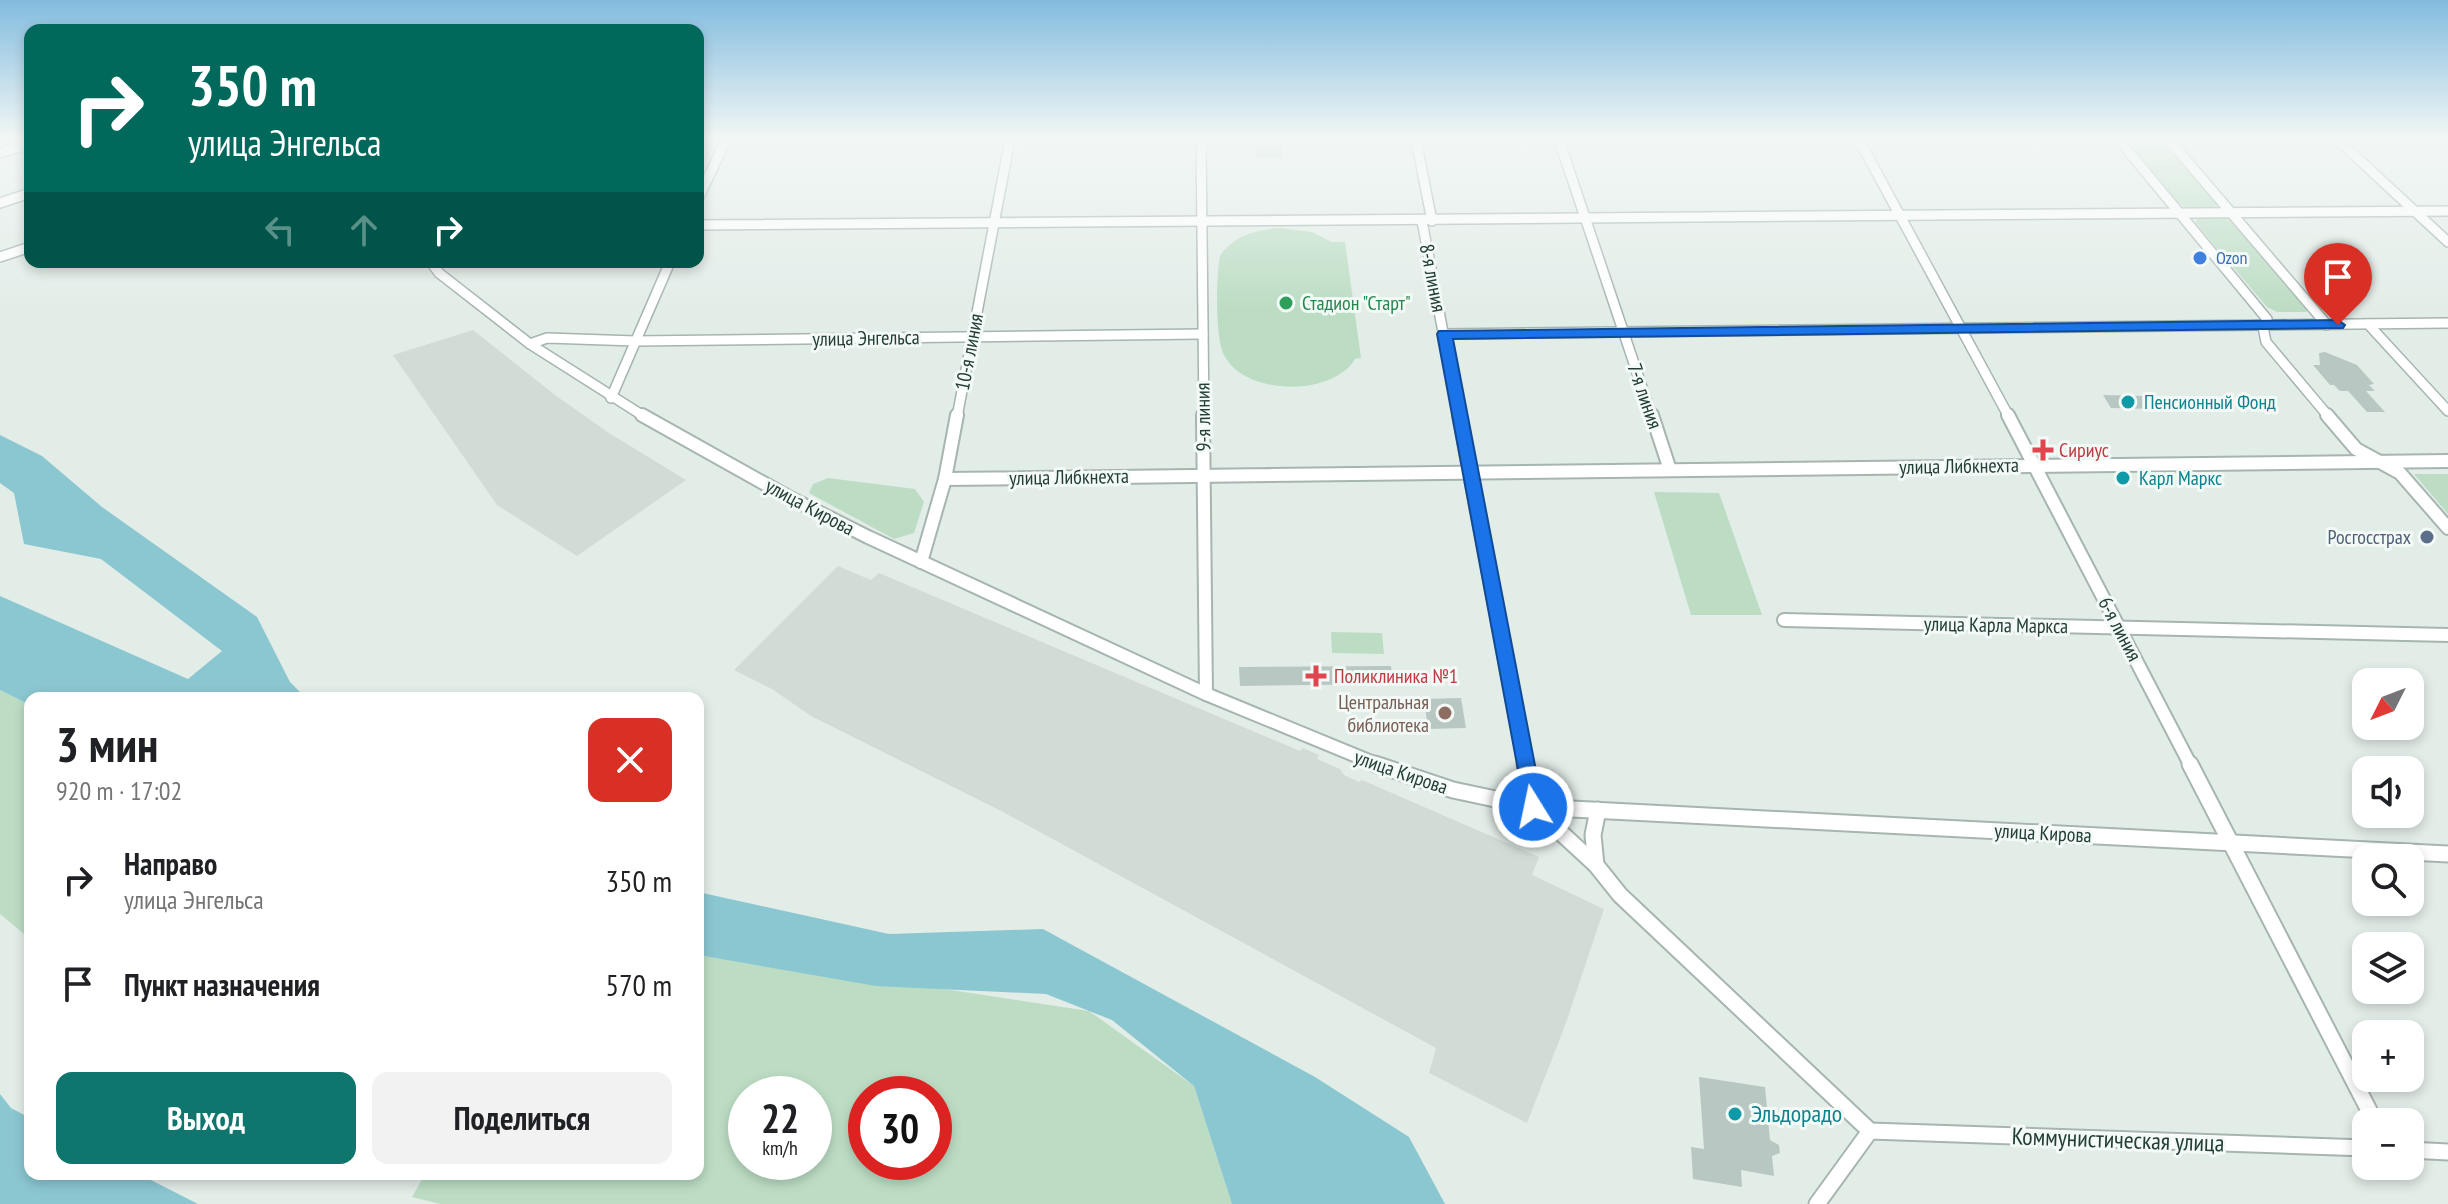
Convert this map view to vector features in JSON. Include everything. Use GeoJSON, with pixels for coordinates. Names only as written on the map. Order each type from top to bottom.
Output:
{"type":"FeatureCollection","features":[{"type":"Feature","properties":{"kind":"street"},"geometry":{"type":"LineString","coordinates":[[0,203],[20,196]]}},
{"type":"Feature","properties":{"kind":"street","name":"10-я линия"},"geometry":{"type":"LineString","coordinates":[[921,562],[945,479],[998,196]]}},
{"type":"Feature","properties":{"kind":"street","name":"9-я линия"},"geometry":{"type":"LineString","coordinates":[[1202,196],[1203,334],[1198,476],[1206,694]]}},
{"type":"Feature","properties":{"kind":"street","name":"8-я линия"},"geometry":{"type":"LineString","coordinates":[[1424,196],[1444,334],[1533,807]]}},
{"type":"Feature","properties":{"kind":"street","name":"7-я линия"},"geometry":{"type":"LineString","coordinates":[[1578,196],[1670,470]]}},
{"type":"Feature","properties":{"kind":"street","name":"6-я линия"},"geometry":{"type":"LineString","coordinates":[[1889,196],[2035,465],[2368,1108]]}},
{"type":"Feature","properties":{"kind":"street"},"geometry":{"type":"LineString","coordinates":[[2165,196],[2267,319],[2263,327],[2266,342],[2356,449],[2400,473],[2448,528]]}},
{"type":"Feature","properties":{"kind":"street"},"geometry":{"type":"LineString","coordinates":[[2218,196],[2327,325]]}},
{"type":"Feature","properties":{"kind":"street"},"geometry":{"type":"LineString","coordinates":[[2400,196],[2448,242]]}},
{"type":"Feature","properties":{"kind":"street"},"geometry":{"type":"LineString","coordinates":[[704,225],[2448,211]]}},
{"type":"Feature","properties":{"kind":"street"},"geometry":{"type":"LineString","coordinates":[[0,257],[24,249]]}},
{"type":"Feature","properties":{"kind":"street","name":"улица Кирова"},"geometry":{"type":"LineString","coordinates":[[435,268],[530,344],[611,398],[792,499],[1206,694],[1362,759],[1453,790],[1533,807],[2448,854]]}},
{"type":"Feature","properties":{"kind":"street"},"geometry":{"type":"LineString","coordinates":[[611,398],[667,268]]}},
{"type":"Feature","properties":{"kind":"street"},"geometry":{"type":"LineString","coordinates":[[1444,334],[2448,323]]}},
{"type":"Feature","properties":{"kind":"street"},"geometry":{"type":"LineString","coordinates":[[2368,324],[2448,411]]}},
{"type":"Feature","properties":{"kind":"street","name":"улица Энгельса"},"geometry":{"type":"LineString","coordinates":[[530,344],[547,338],[635,341],[1203,334]]}},
{"type":"Feature","properties":{"kind":"street","name":"улица Либкнехта"},"geometry":{"type":"LineString","coordinates":[[945,479],[2448,461]]}},
{"type":"Feature","properties":{"kind":"street","name":"улица Карла Маркса"},"geometry":{"type":"LineString","coordinates":[[1784,620],[2448,635]]}},
{"type":"Feature","properties":{"kind":"street"},"geometry":{"type":"LineString","coordinates":[[1533,807],[1596,865],[1620,895],[1870,1131],[1817,1204]]}},
{"type":"Feature","properties":{"kind":"street"},"geometry":{"type":"LineString","coordinates":[[1596,865],[1593,835],[1598,810]]}},
{"type":"Feature","properties":{"kind":"street","name":"Коммунистическая улица"},"geometry":{"type":"LineString","coordinates":[[1870,1131],[2352,1148]]}},
{"type":"Feature","properties":{"kind":"street"},"geometry":{"type":"LineString","coordinates":[[2424,1151],[2448,1152]]}},
{"type":"Feature","properties":{"kind":"shaded area"},"geometry":{"type":"Polygon","coordinates":[[[473,330],[555,395],[609,433],[686,480],[577,556],[497,505],[393,355],[473,330]]]}},
{"type":"Feature","properties":{"kind":"shaded area"},"geometry":{"type":"Polygon","coordinates":[[[838,566],[871,580],[879,573],[1300,751],[1303,748],[1319,755],[1317,759],[1359,782],[1362,780],[1539,857],[1532,875],[1604,909],[1566,1023],[1527,1123],[1429,1073],[1436,1048],[1003,812],[811,716],[772,689],[734,670],[838,566]]]}},
{"type":"Feature","properties":{"kind":"green space"},"geometry":{"type":"Polygon","coordinates":[[[2171,196],[2212,196],[2218,203],[2216,207],[2186,207],[2171,196]]]}},
{"type":"Feature","properties":{"kind":"green space"},"geometry":{"type":"Polygon","coordinates":[[[2198,218],[2224,218],[2233,222],[2309,308],[2306,312],[2277,312],[2267,307],[2195,222],[2198,218]]]}},
{"type":"Feature","properties":{"kind":"green space","name":"Стадион \"Старт\""},"geometry":{"type":"Polygon","coordinates":[[[1280,228],[1312,232],[1332,242],[1345,242],[1361,358],[1355,359],[1344,371],[1328,380],[1309,385],[1289,387],[1250,378],[1234,369],[1221,347],[1217,306],[1220,256],[1232,243],[1246,235],[1280,228]]]}},
{"type":"Feature","properties":{"kind":"green space"},"geometry":{"type":"Polygon","coordinates":[[[2414,474],[2448,474],[2448,514],[2414,474]]]}},
{"type":"Feature","properties":{"kind":"green space"},"geometry":{"type":"Polygon","coordinates":[[[828,478],[915,489],[924,502],[914,533],[894,539],[809,493],[813,484],[828,478]]]}},
{"type":"Feature","properties":{"kind":"green space"},"geometry":{"type":"Polygon","coordinates":[[[1654,492],[1719,493],[1762,615],[1691,615],[1654,492]]]}},
{"type":"Feature","properties":{"kind":"green space"},"geometry":{"type":"Polygon","coordinates":[[[1331,632],[1382,633],[1384,654],[1332,653],[1331,632]]]}},
{"type":"Feature","properties":{"kind":"green space"},"geometry":{"type":"Polygon","coordinates":[[[0,690],[24,702],[24,934],[0,914],[0,690]]]}},
{"type":"Feature","properties":{"kind":"green space"},"geometry":{"type":"Polygon","coordinates":[[[704,956],[832,978],[951,990],[1089,1011],[1194,1086],[1232,1204],[440,1204],[412,1197],[422,1180],[704,1180],[704,956]]]}},
{"type":"Feature","properties":{"kind":"water"},"geometry":{"type":"Polygon","coordinates":[[[0,435],[42,456],[102,507],[257,617],[290,682],[300,692],[24,692],[24,702],[0,690],[0,596],[188,679],[222,651],[101,559],[24,544],[14,493],[0,483],[0,435]]]}},
{"type":"Feature","properties":{"kind":"water"},"geometry":{"type":"Polygon","coordinates":[[[704,893],[889,934],[1043,929],[1315,1077],[1409,1137],[1445,1204],[1232,1204],[1194,1086],[1112,1020],[1046,994],[876,986],[704,956],[704,893]]]}},
{"type":"Feature","properties":{"kind":"water"},"geometry":{"type":"Polygon","coordinates":[[[0,1094],[11,1108],[24,1115],[24,1180],[151,1180],[198,1204],[0,1204],[0,1094]]]}},
{"type":"Feature","properties":{"kind":"building"},"geometry":{"type":"Polygon","coordinates":[[[2325,352],[2357,365],[2374,384],[2369,385],[2375,391],[2366,391],[2385,412],[2367,412],[2348,391],[2340,391],[2330,385],[2313,365],[2320,365],[2319,353],[2325,352]]]}},
{"type":"Feature","properties":{"kind":"building","name":"Пенсионный Фонд"},"geometry":{"type":"Polygon","coordinates":[[[2103,395],[2144,396],[2153,409],[2111,408],[2103,395]]]}},
{"type":"Feature","properties":{"kind":"building","name":"Поликлиника №1"},"geometry":{"type":"Polygon","coordinates":[[[1391,666],[1393,684],[1240,686],[1239,667],[1391,666]]]}},
{"type":"Feature","properties":{"kind":"building","name":"Центральная библиотека"},"geometry":{"type":"Polygon","coordinates":[[[1461,698],[1466,728],[1428,729],[1424,699],[1461,698]]]}},
{"type":"Feature","properties":{"kind":"building","name":"Эльдорадо"},"geometry":{"type":"Polygon","coordinates":[[[1699,1077],[1765,1087],[1770,1140],[1779,1145],[1780,1153],[1772,1156],[1774,1176],[1741,1170],[1742,1187],[1693,1179],[1691,1147],[1704,1149],[1699,1077]]]}},
{"type":"Feature","properties":{"kind":"place","name":"Ozon"},"geometry":{"type":"Point","coordinates":[2200,258]}},
{"type":"Feature","properties":{"kind":"place","name":"Стадион \"Старт\""},"geometry":{"type":"Point","coordinates":[1286,303]}},
{"type":"Feature","properties":{"kind":"place","name":"Пенсионный Фонд"},"geometry":{"type":"Point","coordinates":[2128,402]}},
{"type":"Feature","properties":{"kind":"place","name":"Сириус"},"geometry":{"type":"Point","coordinates":[2043,450]}},
{"type":"Feature","properties":{"kind":"place","name":"Карл Маркс"},"geometry":{"type":"Point","coordinates":[2123,478]}},
{"type":"Feature","properties":{"kind":"place","name":"Росгосстрах"},"geometry":{"type":"Point","coordinates":[2427,537]}},
{"type":"Feature","properties":{"kind":"place","name":"Поликлиника №1"},"geometry":{"type":"Point","coordinates":[1316,676]}},
{"type":"Feature","properties":{"kind":"place","name":"Центральная библиотека"},"geometry":{"type":"Point","coordinates":[1445,713]}},
{"type":"Feature","properties":{"kind":"place","name":"Эльдорадо"},"geometry":{"type":"Point","coordinates":[1735,1114]}},
{"type":"Feature","properties":{"kind":"route"},"geometry":{"type":"LineString","coordinates":[[1533,807],[1444,334],[2338,325]]}}]}
